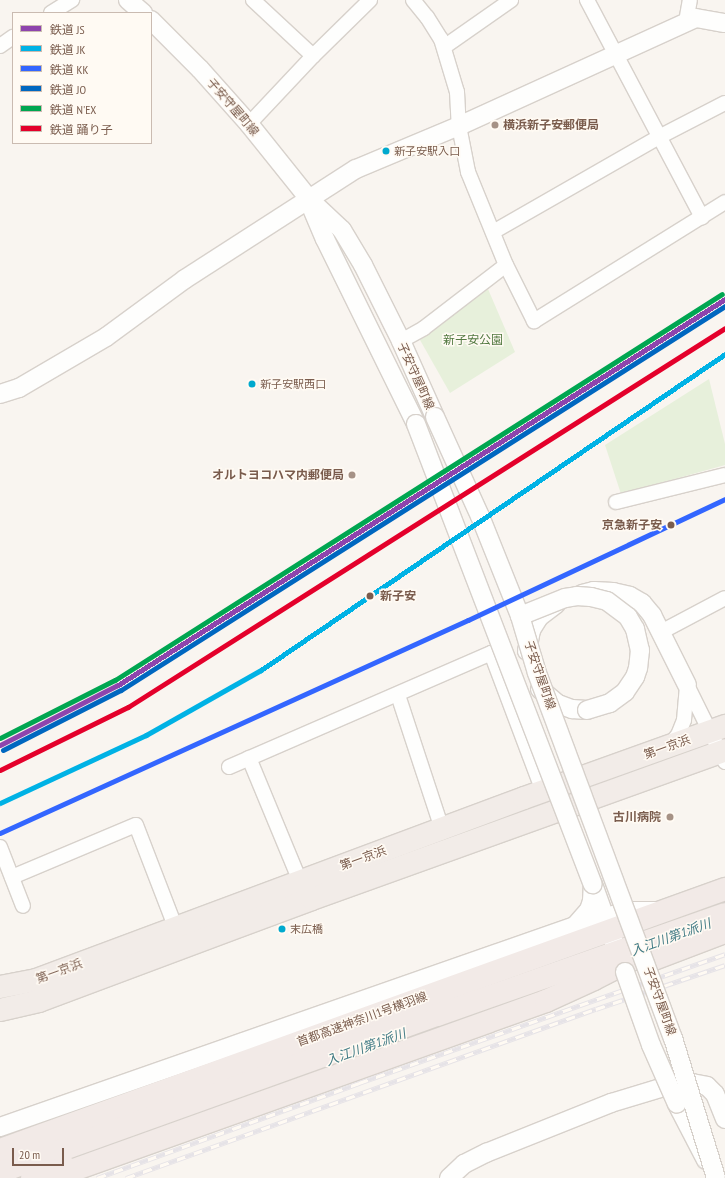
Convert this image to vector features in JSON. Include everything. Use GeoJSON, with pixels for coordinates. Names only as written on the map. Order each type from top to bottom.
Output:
{"type":"FeatureCollection","features":[{"type":"Feature","properties":{"kind":"highway","name":"第一京浜"},"geometry":{"type":"LineString","coordinates":[[0,987],[36,980],[442,828],[718,728]]}},
{"type":"Feature","properties":{"kind":"highway","name":"第一京浜"},"geometry":{"type":"LineString","coordinates":[[0,1010],[39,1001],[312,899],[723,755]]}},
{"type":"Feature","properties":{"kind":"highway","name":"首都高速神奈川1号横羽線"},"geometry":{"type":"LineString","coordinates":[[0,1150],[725,889]]}},
{"type":"Feature","properties":{"kind":"highway","name":"首都高速神奈川1号横羽線"},"geometry":{"type":"LineString","coordinates":[[0,1172],[385,1033],[721,921]]}},
{"type":"Feature","properties":{"kind":"highway"},"geometry":{"type":"LineString","coordinates":[[646,962],[721,921]]}},
{"type":"Feature","properties":{"kind":"highway"},"geometry":{"type":"LineString","coordinates":[[52,1178],[217,1117],[546,1000],[721,921]]}},
{"type":"Feature","properties":{"kind":"highway"},"geometry":{"type":"LineString","coordinates":[[32,1178],[397,1048],[467,1016],[530,980],[612,937]]}},
{"type":"Feature","properties":{"kind":"street"},"geometry":{"type":"LineString","coordinates":[[53,12],[72,0]]}},
{"type":"Feature","properties":{"kind":"street"},"geometry":{"type":"LineString","coordinates":[[128,0],[142,12]]}},
{"type":"Feature","properties":{"kind":"street"},"geometry":{"type":"LineString","coordinates":[[253,0],[313,56]]}},
{"type":"Feature","properties":{"kind":"street"},"geometry":{"type":"LineString","coordinates":[[249,124],[313,56],[370,0]]}},
{"type":"Feature","properties":{"kind":"street"},"geometry":{"type":"LineString","coordinates":[[413,0],[427,17],[441,39],[457,92],[459,126],[468,172],[506,265],[534,321],[725,202]]}},
{"type":"Feature","properties":{"kind":"street"},"geometry":{"type":"LineString","coordinates":[[444,47],[511,0]]}},
{"type":"Feature","properties":{"kind":"street"},"geometry":{"type":"LineString","coordinates":[[587,0],[702,217]]}},
{"type":"Feature","properties":{"kind":"street"},"geometry":{"type":"LineString","coordinates":[[686,22],[690,0]]}},
{"type":"Feature","properties":{"kind":"street"},"geometry":{"type":"LineString","coordinates":[[0,394],[19,388],[106,338],[185,278],[356,169],[459,126],[696,18],[725,22]]}},
{"type":"Feature","properties":{"kind":"street","name":"子安守屋町線"},"geometry":{"type":"LineString","coordinates":[[152,21],[200,69],[249,124],[309,199],[342,230],[363,265],[401,341],[480,516],[520,616],[538,673],[673,1038],[716,1178]]}},
{"type":"Feature","properties":{"kind":"street"},"geometry":{"type":"LineString","coordinates":[[0,46],[12,38]]}},
{"type":"Feature","properties":{"kind":"street"},"geometry":{"type":"LineString","coordinates":[[492,232],[659,137],[725,102]]}},
{"type":"Feature","properties":{"kind":"street","name":"子安守屋町線"},"geometry":{"type":"LineString","coordinates":[[309,199],[325,239],[416,424],[593,884],[651,1045],[677,1104],[716,1178]]}},
{"type":"Feature","properties":{"kind":"street"},"geometry":{"type":"LineString","coordinates":[[401,341],[424,328],[506,265]]}},
{"type":"Feature","properties":{"kind":"street"},"geometry":{"type":"LineString","coordinates":[[616,502],[725,475]]}},
{"type":"Feature","properties":{"kind":"street"},"geometry":{"type":"LineString","coordinates":[[520,616],[565,598],[571,598],[577,596],[591,597],[607,601],[628,617],[639,640],[640,650],[638,668],[635,677],[624,692],[610,703],[601,707],[587,710],[572,709],[558,704],[544,694],[535,684],[526,657],[527,642],[531,630],[539,617],[550,607],[563,600],[566,598],[570,597],[577,594],[594,591],[630,596],[642,603],[652,615],[688,685],[718,728],[723,755]]}},
{"type":"Feature","properties":{"kind":"street"},"geometry":{"type":"LineString","coordinates":[[661,632],[725,598]]}},
{"type":"Feature","properties":{"kind":"street"},"geometry":{"type":"LineString","coordinates":[[229,767],[398,695],[491,653],[543,791]]}},
{"type":"Feature","properties":{"kind":"street"},"geometry":{"type":"LineString","coordinates":[[668,746],[678,735],[684,720],[688,685]]}},
{"type":"Feature","properties":{"kind":"street"},"geometry":{"type":"LineString","coordinates":[[398,695],[442,828]]}},
{"type":"Feature","properties":{"kind":"street"},"geometry":{"type":"LineString","coordinates":[[249,758],[300,881]]}},
{"type":"Feature","properties":{"kind":"street"},"geometry":{"type":"LineString","coordinates":[[12,877],[136,825],[184,948]]}},
{"type":"Feature","properties":{"kind":"street"},"geometry":{"type":"LineString","coordinates":[[0,847],[23,906]]}},
{"type":"Feature","properties":{"kind":"street"},"geometry":{"type":"LineString","coordinates":[[624,972],[626,950],[634,933],[662,910],[725,880]]}},
{"type":"Feature","properties":{"kind":"street"},"geometry":{"type":"LineString","coordinates":[[575,926],[589,910],[592,901],[593,884]]}},
{"type":"Feature","properties":{"kind":"street"},"geometry":{"type":"LineString","coordinates":[[612,937],[621,924],[626,909]]}},
{"type":"Feature","properties":{"kind":"street"},"geometry":{"type":"LineString","coordinates":[[0,1127],[196,1060],[604,916],[626,909],[662,910]]}},
{"type":"Feature","properties":{"kind":"street"},"geometry":{"type":"LineString","coordinates":[[449,1178],[464,1164],[486,1153],[611,1103],[674,1084],[692,1083],[707,1086],[715,1094],[725,1118]]}},
{"type":"Feature","properties":{"kind":"green space","name":"新子安公園"},"geometry":{"type":"Polygon","coordinates":[[[488,289],[515,352],[450,393],[420,340],[488,289]]]}},
{"type":"Feature","properties":{"kind":"green space"},"geometry":{"type":"Polygon","coordinates":[[[709,379],[725,444],[725,465],[621,494],[605,445],[709,379]]]}},
{"type":"Feature","properties":{"kind":"railway"},"geometry":{"type":"LineString","coordinates":[[97,1178],[359,1083],[725,954]]}},
{"type":"Feature","properties":{"kind":"railway"},"geometry":{"type":"LineString","coordinates":[[126,1178],[596,1009],[725,965]]}},
{"type":"Feature","properties":{"kind":"rail line","name":"N'EX"},"geometry":{"type":"LineString","coordinates":[[0,738],[115,680],[722,294]]}},
{"type":"Feature","properties":{"kind":"rail line","name":"JS"},"geometry":{"type":"LineString","coordinates":[[0,745],[118,685],[725,299]]}},
{"type":"Feature","properties":{"kind":"rail line","name":"JO"},"geometry":{"type":"LineString","coordinates":[[3,750],[121,690],[725,306]]}},
{"type":"Feature","properties":{"kind":"rail line","name":"踊り子"},"geometry":{"type":"LineString","coordinates":[[0,770],[128,707],[725,328]]}},
{"type":"Feature","properties":{"kind":"rail line","name":"JK"},"geometry":{"type":"LineString","coordinates":[[0,803],[146,735],[261,670],[725,354]]}},
{"type":"Feature","properties":{"kind":"rail line","name":"KK"},"geometry":{"type":"LineString","coordinates":[[0,833],[468,620],[725,499]]}},
{"type":"Feature","properties":{"kind":"place","name":"横浜新子安郵便局"},"geometry":{"type":"Point","coordinates":[495,125]}},
{"type":"Feature","properties":{"kind":"place","name":"新子安駅入口"},"geometry":{"type":"Point","coordinates":[386,151]}},
{"type":"Feature","properties":{"kind":"place","name":"新子安駅西口"},"geometry":{"type":"Point","coordinates":[252,384]}},
{"type":"Feature","properties":{"kind":"place","name":"オルトヨコハマ内郵便局"},"geometry":{"type":"Point","coordinates":[352,475]}},
{"type":"Feature","properties":{"kind":"place","name":"京急新子安"},"geometry":{"type":"Point","coordinates":[671,525]}},
{"type":"Feature","properties":{"kind":"place","name":"新子安"},"geometry":{"type":"Point","coordinates":[370,596]}},
{"type":"Feature","properties":{"kind":"place","name":"古川病院"},"geometry":{"type":"Point","coordinates":[670,817]}},
{"type":"Feature","properties":{"kind":"place","name":"末広橋"},"geometry":{"type":"Point","coordinates":[282,929]}},
{"type":"Feature","properties":{"kind":"water label","name":"入江川第1派川"},"geometry":{"type":"Point","coordinates":[671,938]}},
{"type":"Feature","properties":{"kind":"water label","name":"入江川第1派川"},"geometry":{"type":"Point","coordinates":[366,1048]}}]}
